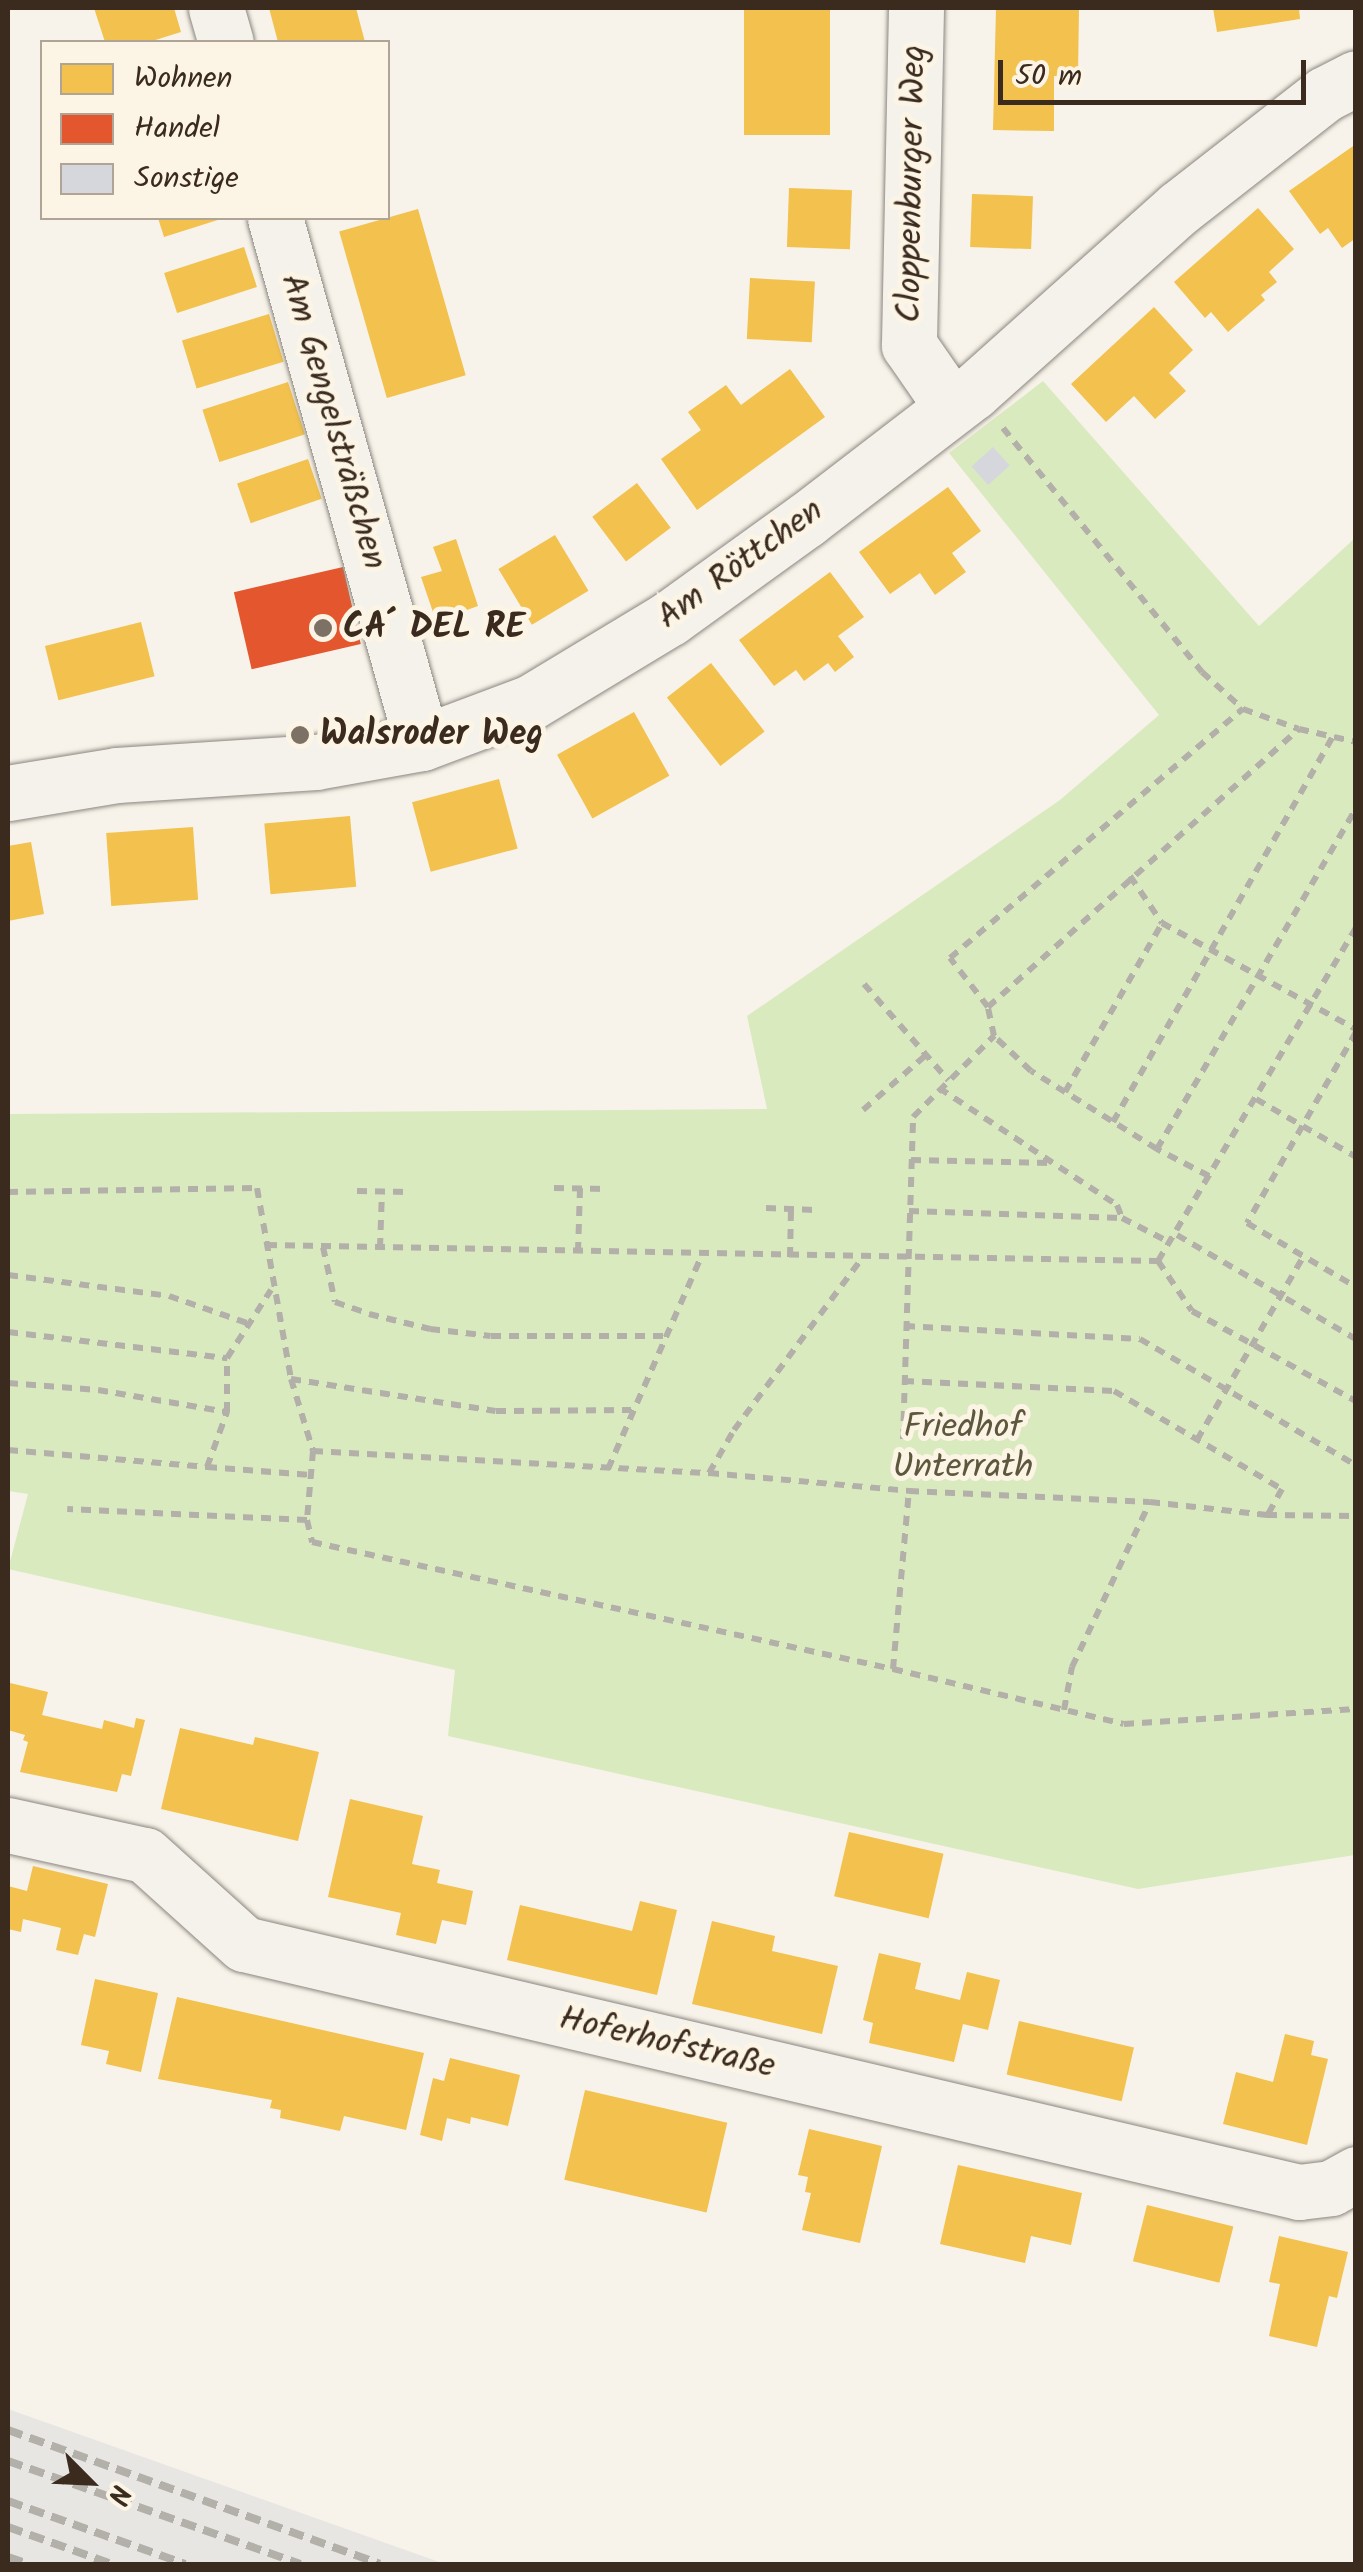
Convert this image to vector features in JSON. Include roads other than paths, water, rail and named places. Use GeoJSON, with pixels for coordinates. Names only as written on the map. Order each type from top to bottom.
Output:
{"type":"FeatureCollection","features":[{"type":"Feature","properties":{"kind":"street"},"geometry":{"type":"LineString","coordinates":[[216,8],[225,40]]}},
{"type":"Feature","properties":{"kind":"street","name":"Cloppenburger Weg"},"geometry":{"type":"LineString","coordinates":[[916,8],[910,345],[952,407]]}},
{"type":"Feature","properties":{"kind":"street","name":"Am Röttchen"},"geometry":{"type":"LineString","coordinates":[[8,792],[117,775],[316,762],[422,743],[531,702],[654,628],[806,520],[952,407],[1179,208],[1325,94],[1356,78]]}},
{"type":"Feature","properties":{"kind":"street","name":"Am Gengelsträßchen"},"geometry":{"type":"LineString","coordinates":[[276,220],[422,743]]}},
{"type":"Feature","properties":{"kind":"street","name":"Hoferhofstraße"},"geometry":{"type":"LineString","coordinates":[[8,1826],[144,1855],[244,1944],[1299,2192],[1331,2188],[1356,2174]]}},
{"type":"Feature","properties":{"kind":"railway"},"geometry":{"type":"LineString","coordinates":[[8,2430],[380,2564]]}},
{"type":"Feature","properties":{"kind":"railway"},"geometry":{"type":"LineString","coordinates":[[8,2461],[300,2564]]}},
{"type":"Feature","properties":{"kind":"railway"},"geometry":{"type":"LineString","coordinates":[[8,2501],[185,2564]]}},
{"type":"Feature","properties":{"kind":"railway"},"geometry":{"type":"LineString","coordinates":[[8,2527],[112,2564]]}},
{"type":"Feature","properties":{"kind":"railway"},"geometry":{"type":"LineString","coordinates":[[8,2557],[28,2564]]}},
{"type":"Feature","properties":{"kind":"place","name":"CA´ DEL RE"},"geometry":{"type":"Point","coordinates":[323,628]}},
{"type":"Feature","properties":{"kind":"place","name":"Walsroder Weg"},"geometry":{"type":"Point","coordinates":[300,735]}},
{"type":"Feature","properties":{"kind":"park label","name":"Friedhof Unterrath"},"geometry":{"type":"Point","coordinates":[963,1448]}}]}
